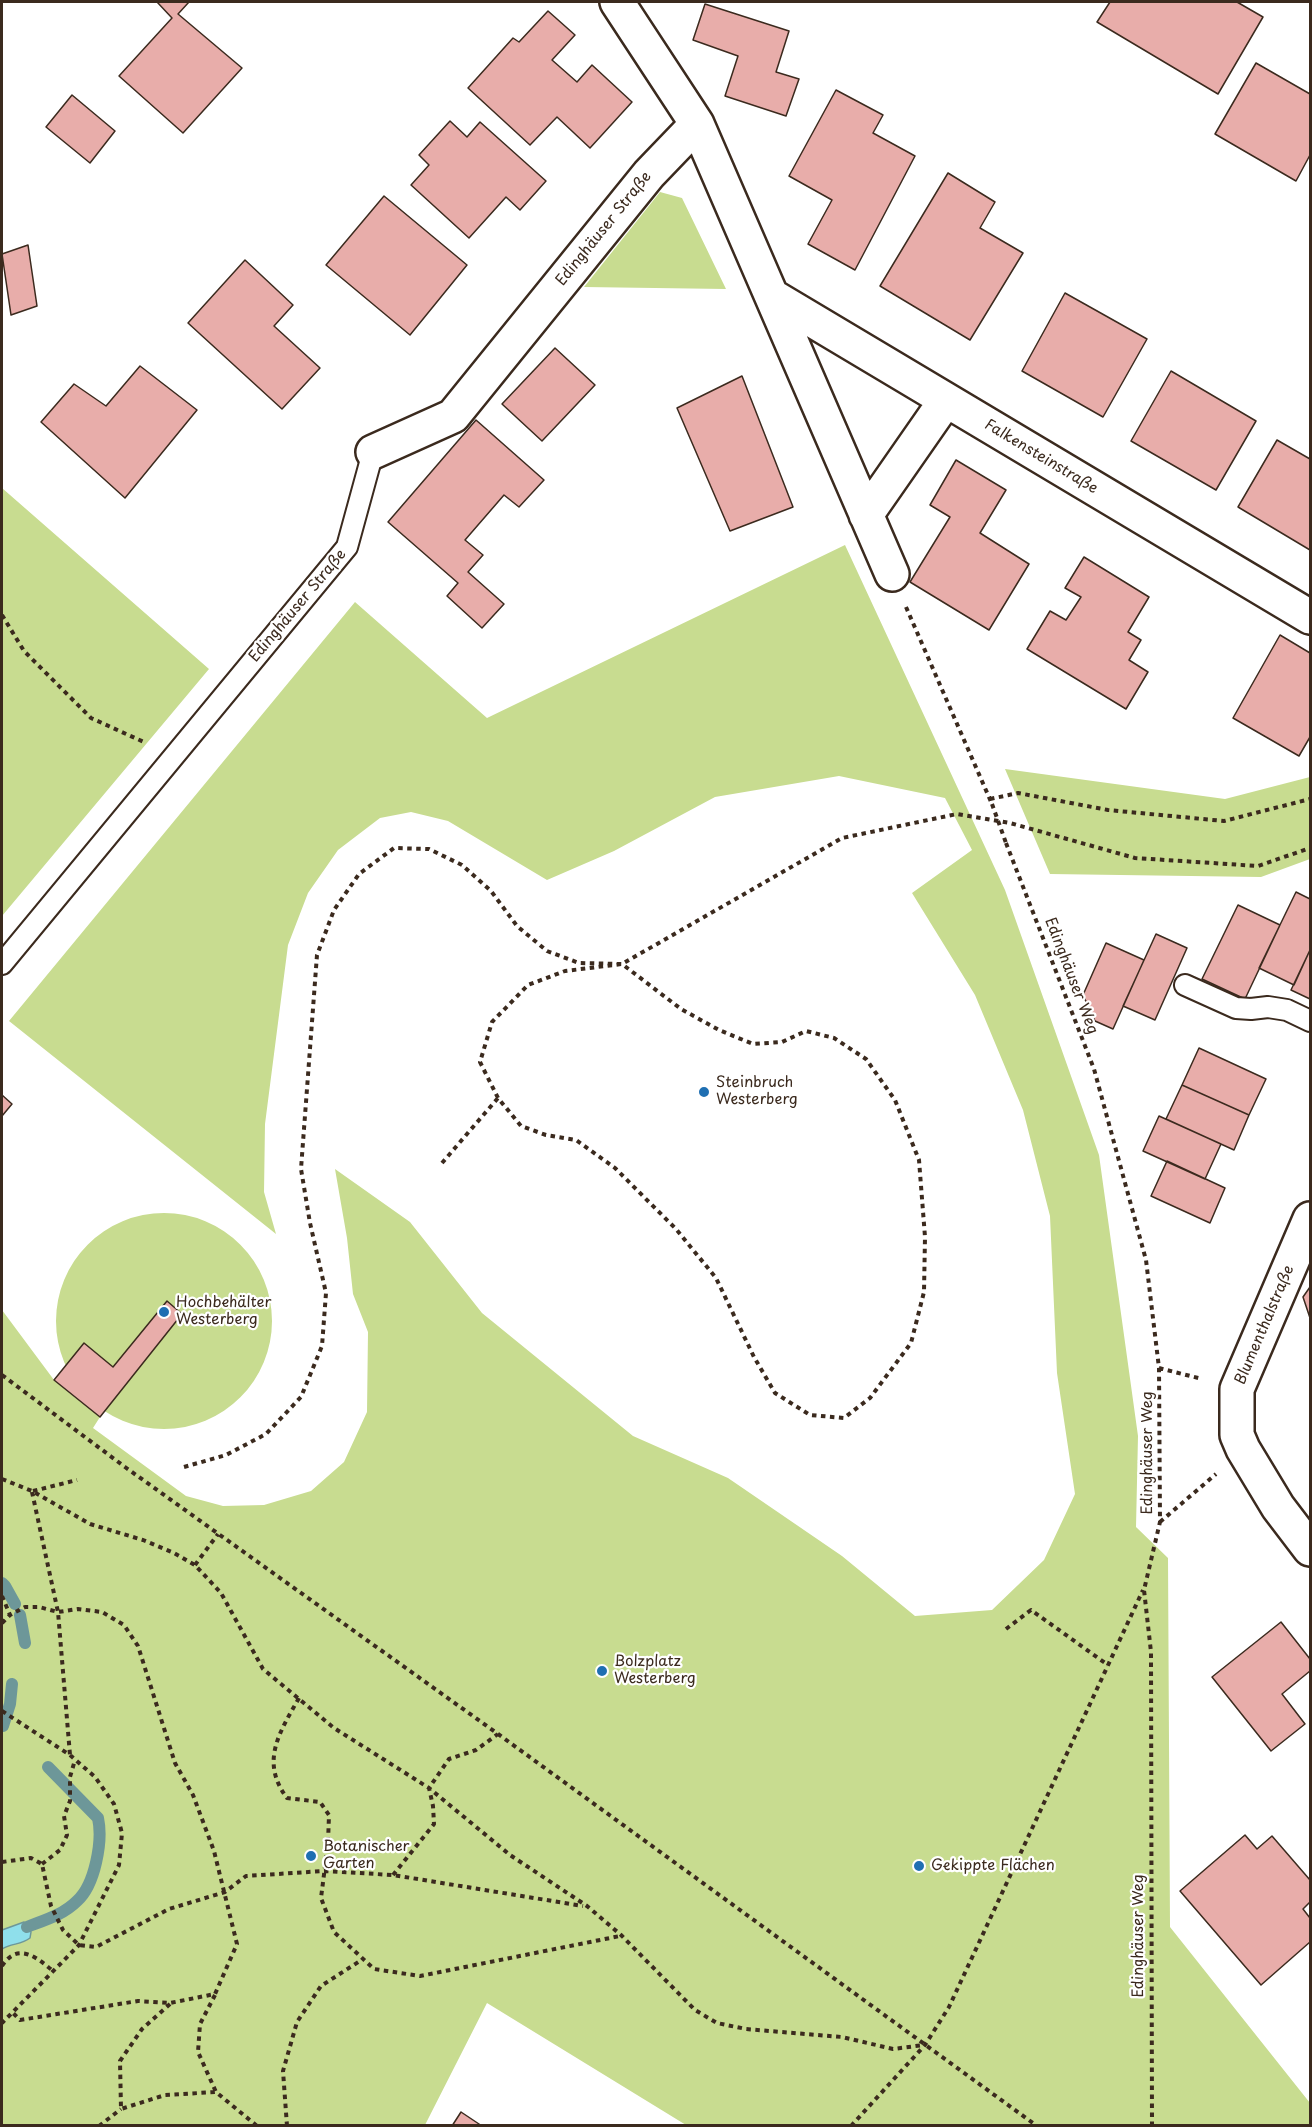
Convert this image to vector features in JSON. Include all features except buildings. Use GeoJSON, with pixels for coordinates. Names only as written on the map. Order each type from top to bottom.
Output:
{"type":"FeatureCollection","features":[{"type":"Feature","properties":{"kind":"street"},"geometry":{"type":"LineString","coordinates":[[617,2],[697,124],[892,574]]}},
{"type":"Feature","properties":{"kind":"street","name":"Edinghäuser Straße"},"geometry":{"type":"LineString","coordinates":[[373,452],[453,416],[649,174],[697,124]]}},
{"type":"Feature","properties":{"kind":"street","name":"Falkensteinstraße"},"geometry":{"type":"LineString","coordinates":[[772,296],[1311,617]]}},
{"type":"Feature","properties":{"kind":"street"},"geometry":{"type":"LineString","coordinates":[[866,515],[946,400]]}},
{"type":"Feature","properties":{"kind":"street","name":"Blumenthalstraße"},"geometry":{"type":"LineString","coordinates":[[1240,1442],[1237,1389],[1311,1219]]}},
{"type":"Feature","properties":{"kind":"street"},"geometry":{"type":"LineString","coordinates":[[1240,1442],[1278,1508],[1311,1549]]}},
{"type":"Feature","properties":{"kind":"lane","name":"Edinghäuser Straße"},"geometry":{"type":"LineString","coordinates":[[2,964],[347,547],[373,452]]}},
{"type":"Feature","properties":{"kind":"lane"},"geometry":{"type":"LineString","coordinates":[[1185,985],[1236,1008],[1269,1007],[1287,1010],[1311,1021]]}},
{"type":"Feature","properties":{"kind":"path"},"geometry":{"type":"LineString","coordinates":[[892,574],[990,799],[1018,793],[1108,810],[1224,821],[1311,800]]}},
{"type":"Feature","properties":{"kind":"path"},"geometry":{"type":"LineString","coordinates":[[2,615],[24,651],[91,718],[174,756]]}},
{"type":"Feature","properties":{"kind":"path","name":"Edinghäuser Weg"},"geometry":{"type":"LineString","coordinates":[[990,799],[1094,1069],[1146,1260],[1159,1368],[1160,1522],[1144,1590],[1151,1652],[1152,2126]]}},
{"type":"Feature","properties":{"kind":"path"},"geometry":{"type":"LineString","coordinates":[[184,1467],[226,1455],[267,1434],[301,1397],[322,1346],[326,1293],[310,1223],[301,1169],[317,955],[334,910],[359,874],[394,848],[429,849],[462,865],[491,891],[517,926],[547,951],[579,963],[622,964],[681,1009],[719,1030],[753,1044],[782,1042],[806,1031],[834,1038],[866,1059],[895,1100],[919,1160],[925,1237],[924,1292],[910,1343],[870,1398],[843,1418],[810,1414],[775,1393],[754,1357],[716,1278],[676,1229],[615,1168],[576,1140],[546,1136],[521,1126],[498,1098],[480,1062],[492,1022],[528,985],[565,971],[622,964],[842,838],[957,814],[1010,823],[1134,858],[1258,866],[1311,848]]}},
{"type":"Feature","properties":{"kind":"path"},"geometry":{"type":"LineString","coordinates":[[442,1163],[498,1098]]}},
{"type":"Feature","properties":{"kind":"path"},"geometry":{"type":"LineString","coordinates":[[1159,1368],[1237,1389]]}},
{"type":"Feature","properties":{"kind":"path"},"geometry":{"type":"LineString","coordinates":[[2,1375],[125,1467],[498,1734],[1037,2126]]}},
{"type":"Feature","properties":{"kind":"path"},"geometry":{"type":"LineString","coordinates":[[1160,1522],[1240,1442]]}},
{"type":"Feature","properties":{"kind":"path"},"geometry":{"type":"LineString","coordinates":[[2,1479],[32,1491],[90,1524],[143,1540],[195,1565],[221,1593],[263,1669],[334,1728],[429,1788],[510,1855],[587,1906],[621,1935],[695,2010],[717,2023],[746,2029],[842,2037],[893,2049],[925,2045]]}},
{"type":"Feature","properties":{"kind":"path"},"geometry":{"type":"LineString","coordinates":[[32,1491],[77,1480]]}},
{"type":"Feature","properties":{"kind":"path"},"geometry":{"type":"LineString","coordinates":[[32,1491],[58,1612],[70,1755]]}},
{"type":"Feature","properties":{"kind":"path"},"geometry":{"type":"LineString","coordinates":[[195,1565],[218,1534]]}},
{"type":"Feature","properties":{"kind":"path"},"geometry":{"type":"LineString","coordinates":[[851,2126],[925,2045],[949,2007],[1144,1590]]}},
{"type":"Feature","properties":{"kind":"path"},"geometry":{"type":"LineString","coordinates":[[2,1596],[10,1615]]}},
{"type":"Feature","properties":{"kind":"path"},"geometry":{"type":"LineString","coordinates":[[2,1623],[10,1615],[25,1607],[39,1607],[58,1612],[78,1609],[102,1612],[124,1625],[138,1646],[175,1763],[193,1795],[214,1851],[237,1944],[200,2024],[198,2052],[216,2092],[257,2126]]}},
{"type":"Feature","properties":{"kind":"path"},"geometry":{"type":"LineString","coordinates":[[1006,1629],[1031,1610],[1108,1665]]}},
{"type":"Feature","properties":{"kind":"path"},"geometry":{"type":"LineString","coordinates":[[299,1698],[276,1743],[272,1762],[277,1785],[287,1798],[320,1802],[329,1815],[321,1898],[334,1932],[374,1969],[420,1976],[621,1935]]}},
{"type":"Feature","properties":{"kind":"path"},"geometry":{"type":"LineString","coordinates":[[2,1711],[70,1755],[95,1777],[114,1804],[122,1833],[119,1865],[79,1946],[2,2023]]}},
{"type":"Feature","properties":{"kind":"path"},"geometry":{"type":"LineString","coordinates":[[393,1875],[434,1824],[429,1788],[449,1759],[476,1750],[498,1734]]}},
{"type":"Feature","properties":{"kind":"path"},"geometry":{"type":"LineString","coordinates":[[42,1864],[60,1850],[67,1835],[64,1816],[70,1801],[70,1777],[75,1760]]}},
{"type":"Feature","properties":{"kind":"path"},"geometry":{"type":"LineString","coordinates":[[2,1862],[31,1858],[42,1864],[51,1906],[63,1930],[79,1946],[96,1947],[169,1909],[225,1892],[246,1876],[324,1870],[393,1875],[587,1906]]}},
{"type":"Feature","properties":{"kind":"path"},"geometry":{"type":"LineString","coordinates":[[2,1966],[7,1958],[21,1953],[37,1957],[54,1972]]}},
{"type":"Feature","properties":{"kind":"path"},"geometry":{"type":"LineString","coordinates":[[287,2126],[283,2071],[297,2022],[321,1986],[363,1959]]}},
{"type":"Feature","properties":{"kind":"path"},"geometry":{"type":"LineString","coordinates":[[13,2013],[20,2020],[138,2001],[170,2003],[215,1994]]}},
{"type":"Feature","properties":{"kind":"path"},"geometry":{"type":"LineString","coordinates":[[121,2109],[120,2061],[142,2029],[170,2003]]}},
{"type":"Feature","properties":{"kind":"path"},"geometry":{"type":"LineString","coordinates":[[99,2126],[121,2109],[165,2095],[216,2092]]}},
{"type":"Feature","properties":{"kind":"green space"},"geometry":{"type":"Polygon","coordinates":[[[660,192],[682,198],[726,289],[584,287],[660,192]]]}},
{"type":"Feature","properties":{"kind":"green space"},"geometry":{"type":"Polygon","coordinates":[[[2,488],[209,669],[2,916],[2,488]]]}},
{"type":"Feature","properties":{"kind":"green space"},"geometry":{"type":"Polygon","coordinates":[[[845,545],[1005,890],[1099,1155],[1138,1436],[1136,1527],[1168,1558],[1170,1927],[1310,2103],[1310,2125],[686,2125],[487,2003],[425,2125],[2,2125],[2,1310],[54,1380],[100,1417],[93,1428],[186,1496],[223,1506],[264,1505],[311,1491],[344,1462],[367,1412],[368,1332],[353,1294],[347,1238],[335,1169],[410,1222],[482,1313],[633,1436],[728,1478],[842,1556],[915,1616],[992,1610],[1044,1560],[1075,1494],[1057,1373],[1050,1216],[1023,1110],[975,995],[912,893],[972,850],[945,798],[839,776],[715,797],[614,851],[547,880],[448,821],[411,812],[380,818],[338,850],[308,893],[288,945],[265,1124],[264,1192],[276,1234],[9,1021],[355,602],[487,718],[845,545]]]}},
{"type":"Feature","properties":{"kind":"green space"},"geometry":{"type":"Polygon","coordinates":[[[1005,769],[1225,799],[1310,777],[1310,859],[1261,877],[1050,874],[1005,769]]]}},
{"type":"Feature","properties":{"kind":"green space","name":"Hochbehälter Westerberg"},"geometry":{"type":"Polygon","coordinates":[[[153,1213],[175,1213],[195,1217],[215,1225],[241,1244],[260,1270],[268,1290],[272,1321],[268,1352],[260,1372],[241,1398],[215,1417],[195,1425],[175,1429],[153,1429],[133,1425],[113,1417],[95,1405],[80,1390],[68,1372],[60,1352],[56,1332],[56,1310],[60,1290],[68,1270],[80,1252],[95,1237],[113,1225],[133,1217],[153,1213]]]}},
{"type":"Feature","properties":{"kind":"water"},"geometry":{"type":"Polygon","coordinates":[[[24,1922],[31,1932],[30,1938],[2,1949],[2,1930],[24,1922]]]}},
{"type":"Feature","properties":{"kind":"waterway"},"geometry":{"type":"LineString","coordinates":[[2,1583],[15,1604]]}},
{"type":"Feature","properties":{"kind":"waterway"},"geometry":{"type":"LineString","coordinates":[[20,1615],[25,1643]]}},
{"type":"Feature","properties":{"kind":"waterway"},"geometry":{"type":"LineString","coordinates":[[3,1726],[10,1704],[12,1684]]}},
{"type":"Feature","properties":{"kind":"waterway"},"geometry":{"type":"LineString","coordinates":[[27,1927],[60,1914],[77,1901],[89,1885],[98,1850],[98,1818],[48,1767]]}},
{"type":"Feature","properties":{"kind":"place","name":"Steinbruch Westerberg"},"geometry":{"type":"Point","coordinates":[704,1092]}},
{"type":"Feature","properties":{"kind":"place","name":"Hochbehälter Westerberg"},"geometry":{"type":"Point","coordinates":[164,1312]}},
{"type":"Feature","properties":{"kind":"place","name":"Bolzplatz Westerberg"},"geometry":{"type":"Point","coordinates":[602,1671]}},
{"type":"Feature","properties":{"kind":"place","name":"Botanischer Garten"},"geometry":{"type":"Point","coordinates":[311,1856]}},
{"type":"Feature","properties":{"kind":"place","name":"Gekippte Flächen"},"geometry":{"type":"Point","coordinates":[919,1866]}}]}
